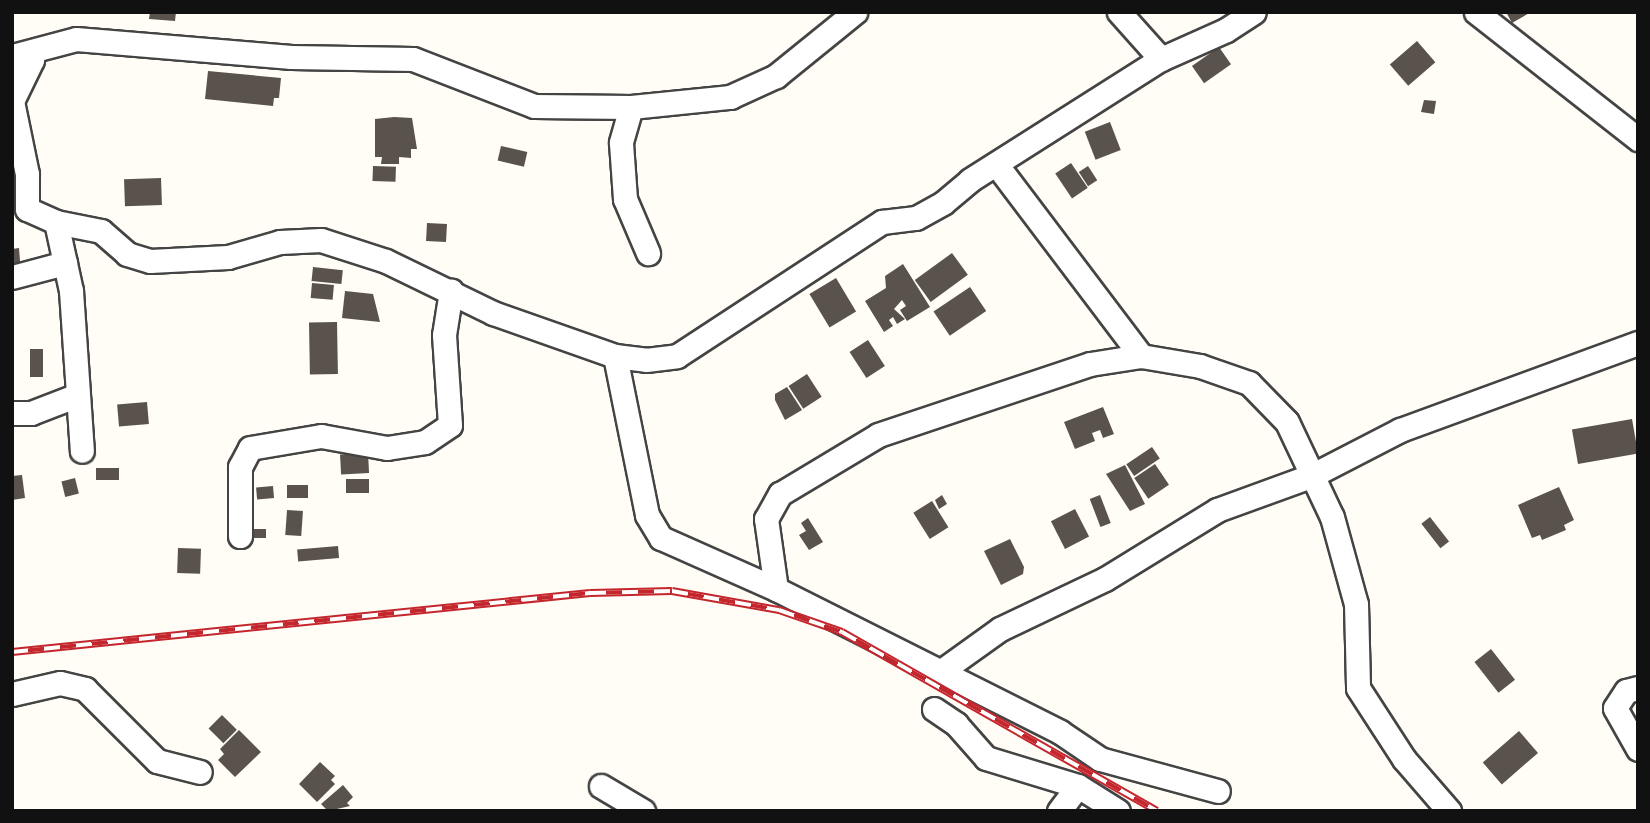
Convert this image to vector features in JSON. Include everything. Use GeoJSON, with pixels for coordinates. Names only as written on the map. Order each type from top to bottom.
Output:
{"type":"FeatureCollection","features":[{"type":"Feature","properties":{"kind":"street"},"geometry":{"type":"LineString","coordinates":[[12,58],[76,39],[291,57],[413,59],[534,106],[631,107],[730,97],[776,76],[855,12]]}},
{"type":"Feature","properties":{"kind":"street"},"geometry":{"type":"LineString","coordinates":[[1119,12],[1161,59]]}},
{"type":"Feature","properties":{"kind":"street"},"geometry":{"type":"LineString","coordinates":[[12,58],[32,60],[12,102],[27,174],[27,209],[56,222],[101,231],[127,254],[150,261],[228,257],[280,242],[321,240],[451,290],[493,313],[615,356],[646,360],[677,356],[882,222],[916,218],[1161,59],[1226,30],[1254,12]]}},
{"type":"Feature","properties":{"kind":"street"},"geometry":{"type":"LineString","coordinates":[[1476,12],[1638,139]]}},
{"type":"Feature","properties":{"kind":"street"},"geometry":{"type":"LineString","coordinates":[[631,107],[621,143],[625,199],[648,253]]}},
{"type":"Feature","properties":{"kind":"street"},"geometry":{"type":"LineString","coordinates":[[996,164],[1141,356]]}},
{"type":"Feature","properties":{"kind":"street"},"geometry":{"type":"LineString","coordinates":[[56,222],[65,263],[82,451]]}},
{"type":"Feature","properties":{"kind":"street"},"geometry":{"type":"LineString","coordinates":[[12,277],[65,263]]}},
{"type":"Feature","properties":{"kind":"street"},"geometry":{"type":"LineString","coordinates":[[240,536],[240,467],[250,448],[321,436],[387,448],[425,442],[450,425],[444,335],[451,290]]}},
{"type":"Feature","properties":{"kind":"street"},"geometry":{"type":"LineString","coordinates":[[940,671],[1000,629],[1105,579],[1217,510],[1313,475],[1400,430],[1638,343]]}},
{"type":"Feature","properties":{"kind":"street"},"geometry":{"type":"LineString","coordinates":[[615,356],[648,515],[661,538],[776,589],[940,671],[1060,732],[1100,759],[1218,791]]}},
{"type":"Feature","properties":{"kind":"street"},"geometry":{"type":"LineString","coordinates":[[776,589],[766,519],[780,494],[878,435],[1090,364],[1141,356],[1200,366],[1249,383],[1287,422],[1332,517],[1356,604],[1358,688],[1404,759],[1449,811]]}},
{"type":"Feature","properties":{"kind":"street"},"geometry":{"type":"LineString","coordinates":[[12,413],[31,413],[78,395]]}},
{"type":"Feature","properties":{"kind":"street"},"geometry":{"type":"LineString","coordinates":[[12,694],[60,683],[85,689],[157,761],[200,772]]}},
{"type":"Feature","properties":{"kind":"street"},"geometry":{"type":"LineString","coordinates":[[1638,688],[1626,691],[1615,708],[1638,749]]}},
{"type":"Feature","properties":{"kind":"street"},"geometry":{"type":"LineString","coordinates":[[934,709],[956,724],[986,758],[1078,786],[1118,811]]}},
{"type":"Feature","properties":{"kind":"street"},"geometry":{"type":"LineString","coordinates":[[601,786],[643,811]]}},
{"type":"Feature","properties":{"kind":"street"},"geometry":{"type":"LineString","coordinates":[[1059,811],[1078,786]]}},
{"type":"Feature","properties":{"kind":"building"},"geometry":{"type":"Polygon","coordinates":[[[150,12],[176,12],[175,21],[149,19],[150,12]]]}},
{"type":"Feature","properties":{"kind":"building"},"geometry":{"type":"Polygon","coordinates":[[[1506,12],[1531,12],[1512,23],[1506,12]]]}},
{"type":"Feature","properties":{"kind":"building"},"geometry":{"type":"Polygon","coordinates":[[[1417,41],[1435,62],[1408,86],[1390,65],[1417,41]]]}},
{"type":"Feature","properties":{"kind":"building"},"geometry":{"type":"Polygon","coordinates":[[[1219,47],[1231,64],[1204,83],[1192,66],[1219,47]]]}},
{"type":"Feature","properties":{"kind":"building"},"geometry":{"type":"Polygon","coordinates":[[[208,71],[281,78],[279,98],[274,98],[273,106],[205,99],[208,71]]]}},
{"type":"Feature","properties":{"kind":"building"},"geometry":{"type":"Polygon","coordinates":[[[1424,100],[1436,101],[1434,114],[1421,112],[1424,100]]]}},
{"type":"Feature","properties":{"kind":"building"},"geometry":{"type":"Polygon","coordinates":[[[412,118],[417,149],[411,149],[411,158],[399,157],[399,164],[381,164],[382,157],[375,157],[375,119],[412,118]]]}},
{"type":"Feature","properties":{"kind":"building"},"geometry":{"type":"Polygon","coordinates":[[[1110,122],[1121,150],[1096,160],[1085,132],[1110,122]]]}},
{"type":"Feature","properties":{"kind":"building"},"geometry":{"type":"Polygon","coordinates":[[[501,146],[527,152],[524,167],[498,161],[501,146]]]}},
{"type":"Feature","properties":{"kind":"building"},"geometry":{"type":"Polygon","coordinates":[[[1071,163],[1088,188],[1072,198],[1055,174],[1071,163]]]}},
{"type":"Feature","properties":{"kind":"building"},"geometry":{"type":"Polygon","coordinates":[[[373,166],[396,167],[395,182],[372,181],[373,166]]]}},
{"type":"Feature","properties":{"kind":"building"},"geometry":{"type":"Polygon","coordinates":[[[1088,166],[1097,180],[1088,186],[1079,172],[1088,166]]]}},
{"type":"Feature","properties":{"kind":"building"},"geometry":{"type":"Polygon","coordinates":[[[161,178],[162,205],[125,206],[124,179],[161,178]]]}},
{"type":"Feature","properties":{"kind":"building"},"geometry":{"type":"Polygon","coordinates":[[[427,223],[447,224],[446,242],[426,241],[427,223]]]}},
{"type":"Feature","properties":{"kind":"building"},"geometry":{"type":"Polygon","coordinates":[[[19,248],[21,274],[12,274],[12,249],[19,248]]]}},
{"type":"Feature","properties":{"kind":"building"},"geometry":{"type":"Polygon","coordinates":[[[952,253],[968,275],[931,302],[915,280],[952,253]]]}},
{"type":"Feature","properties":{"kind":"building"},"geometry":{"type":"Polygon","coordinates":[[[903,264],[930,307],[907,321],[900,310],[906,306],[902,300],[894,309],[905,319],[897,324],[893,317],[889,320],[893,326],[884,332],[865,301],[886,288],[885,276],[903,264]]]}},
{"type":"Feature","properties":{"kind":"building"},"geometry":{"type":"Polygon","coordinates":[[[313,267],[343,270],[341,284],[312,281],[313,267]]]}},
{"type":"Feature","properties":{"kind":"building"},"geometry":{"type":"Polygon","coordinates":[[[836,278],[856,311],[830,327],[809,294],[836,278]]]}},
{"type":"Feature","properties":{"kind":"building"},"geometry":{"type":"Polygon","coordinates":[[[312,283],[334,285],[333,300],[311,298],[312,283]]]}},
{"type":"Feature","properties":{"kind":"building"},"geometry":{"type":"Polygon","coordinates":[[[970,287],[986,311],[950,336],[934,312],[970,287]]]}},
{"type":"Feature","properties":{"kind":"building"},"geometry":{"type":"Polygon","coordinates":[[[345,291],[373,294],[380,322],[342,318],[345,291]]]}},
{"type":"Feature","properties":{"kind":"building"},"geometry":{"type":"Polygon","coordinates":[[[309,322],[337,322],[338,374],[310,374],[309,322]]]}},
{"type":"Feature","properties":{"kind":"building"},"geometry":{"type":"Polygon","coordinates":[[[868,340],[885,366],[866,378],[850,352],[868,340]]]}},
{"type":"Feature","properties":{"kind":"building"},"geometry":{"type":"Polygon","coordinates":[[[30,349],[43,349],[43,377],[30,377],[30,349]]]}},
{"type":"Feature","properties":{"kind":"building"},"geometry":{"type":"Polygon","coordinates":[[[807,374],[822,397],[803,409],[789,386],[807,374]]]}},
{"type":"Feature","properties":{"kind":"building"},"geometry":{"type":"Polygon","coordinates":[[[787,387],[802,410],[785,420],[775,400],[775,394],[787,387]]]}},
{"type":"Feature","properties":{"kind":"building"},"geometry":{"type":"Polygon","coordinates":[[[147,402],[149,424],[119,427],[117,405],[147,402]]]}},
{"type":"Feature","properties":{"kind":"building"},"geometry":{"type":"Polygon","coordinates":[[[1103,407],[1114,434],[1103,438],[1100,430],[1092,433],[1095,441],[1075,449],[1064,422],[1103,407]]]}},
{"type":"Feature","properties":{"kind":"building"},"geometry":{"type":"Polygon","coordinates":[[[1632,419],[1638,453],[1578,464],[1572,430],[1632,419]]]}},
{"type":"Feature","properties":{"kind":"building"},"geometry":{"type":"Polygon","coordinates":[[[1152,447],[1160,459],[1134,476],[1126,464],[1152,447]]]}},
{"type":"Feature","properties":{"kind":"building"},"geometry":{"type":"Polygon","coordinates":[[[368,453],[369,473],[341,474],[340,454],[368,453]]]}},
{"type":"Feature","properties":{"kind":"building"},"geometry":{"type":"Polygon","coordinates":[[[1155,464],[1169,485],[1148,499],[1134,478],[1155,464]]]}},
{"type":"Feature","properties":{"kind":"building"},"geometry":{"type":"Polygon","coordinates":[[[1125,465],[1145,504],[1130,511],[1106,474],[1125,465]]]}},
{"type":"Feature","properties":{"kind":"building"},"geometry":{"type":"Polygon","coordinates":[[[96,468],[119,468],[119,480],[96,480],[96,468]]]}},
{"type":"Feature","properties":{"kind":"building"},"geometry":{"type":"Polygon","coordinates":[[[22,475],[25,498],[12,500],[12,476],[22,475]]]}},
{"type":"Feature","properties":{"kind":"building"},"geometry":{"type":"Polygon","coordinates":[[[75,478],[79,494],[65,497],[61,481],[75,478]]]}},
{"type":"Feature","properties":{"kind":"building"},"geometry":{"type":"Polygon","coordinates":[[[346,479],[369,479],[369,493],[346,493],[346,479]]]}},
{"type":"Feature","properties":{"kind":"building"},"geometry":{"type":"Polygon","coordinates":[[[287,485],[308,485],[308,498],[287,498],[287,485]]]}},
{"type":"Feature","properties":{"kind":"building"},"geometry":{"type":"Polygon","coordinates":[[[273,486],[274,498],[257,499],[256,487],[273,486]]]}},
{"type":"Feature","properties":{"kind":"building"},"geometry":{"type":"Polygon","coordinates":[[[1559,487],[1574,520],[1564,525],[1566,530],[1542,540],[1540,535],[1532,538],[1518,505],[1559,487]]]}},
{"type":"Feature","properties":{"kind":"building"},"geometry":{"type":"Polygon","coordinates":[[[942,495],[947,504],[939,509],[935,500],[942,495]]]}},
{"type":"Feature","properties":{"kind":"building"},"geometry":{"type":"Polygon","coordinates":[[[1100,495],[1111,523],[1100,527],[1090,499],[1100,495]]]}},
{"type":"Feature","properties":{"kind":"building"},"geometry":{"type":"Polygon","coordinates":[[[932,501],[948,527],[930,539],[913,513],[932,501]]]}},
{"type":"Feature","properties":{"kind":"building"},"geometry":{"type":"Polygon","coordinates":[[[1075,509],[1089,537],[1065,549],[1051,521],[1075,509]]]}},
{"type":"Feature","properties":{"kind":"building"},"geometry":{"type":"Polygon","coordinates":[[[287,510],[303,511],[301,536],[285,535],[287,510]]]}},
{"type":"Feature","properties":{"kind":"building"},"geometry":{"type":"Polygon","coordinates":[[[1430,517],[1449,541],[1440,548],[1421,524],[1430,517]]]}},
{"type":"Feature","properties":{"kind":"building"},"geometry":{"type":"Polygon","coordinates":[[[808,518],[823,542],[809,550],[799,535],[806,531],[801,523],[808,518]]]}},
{"type":"Feature","properties":{"kind":"building"},"geometry":{"type":"Polygon","coordinates":[[[243,529],[266,529],[266,538],[243,538],[243,529]]]}},
{"type":"Feature","properties":{"kind":"building"},"geometry":{"type":"Polygon","coordinates":[[[1010,539],[1024,567],[1023,574],[1001,585],[984,551],[1010,539]]]}},
{"type":"Feature","properties":{"kind":"building"},"geometry":{"type":"Polygon","coordinates":[[[338,546],[339,558],[298,562],[297,550],[338,546]]]}},
{"type":"Feature","properties":{"kind":"building"},"geometry":{"type":"Polygon","coordinates":[[[178,548],[201,549],[200,574],[177,573],[178,548]]]}},
{"type":"Feature","properties":{"kind":"building"},"geometry":{"type":"Polygon","coordinates":[[[1491,649],[1515,680],[1498,693],[1474,662],[1491,649]]]}},
{"type":"Feature","properties":{"kind":"building"},"geometry":{"type":"Polygon","coordinates":[[[222,715],[237,730],[223,743],[209,728],[222,715]]]}},
{"type":"Feature","properties":{"kind":"building"},"geometry":{"type":"Polygon","coordinates":[[[239,730],[261,752],[235,777],[218,760],[224,754],[220,749],[239,730]]]}},
{"type":"Feature","properties":{"kind":"building"},"geometry":{"type":"Polygon","coordinates":[[[1519,731],[1538,753],[1502,784],[1483,762],[1519,731]]]}},
{"type":"Feature","properties":{"kind":"building"},"geometry":{"type":"Polygon","coordinates":[[[320,762],[335,776],[331,780],[335,784],[317,802],[299,784],[320,762]]]}},
{"type":"Feature","properties":{"kind":"building"},"geometry":{"type":"Polygon","coordinates":[[[343,785],[353,797],[347,803],[350,806],[328,811],[321,804],[343,785]]]}},
{"type":"Feature","properties":{"kind":"railway"},"geometry":{"type":"LineString","coordinates":[[12,652],[590,593],[672,591],[779,610],[842,632],[1157,811]]}}]}
